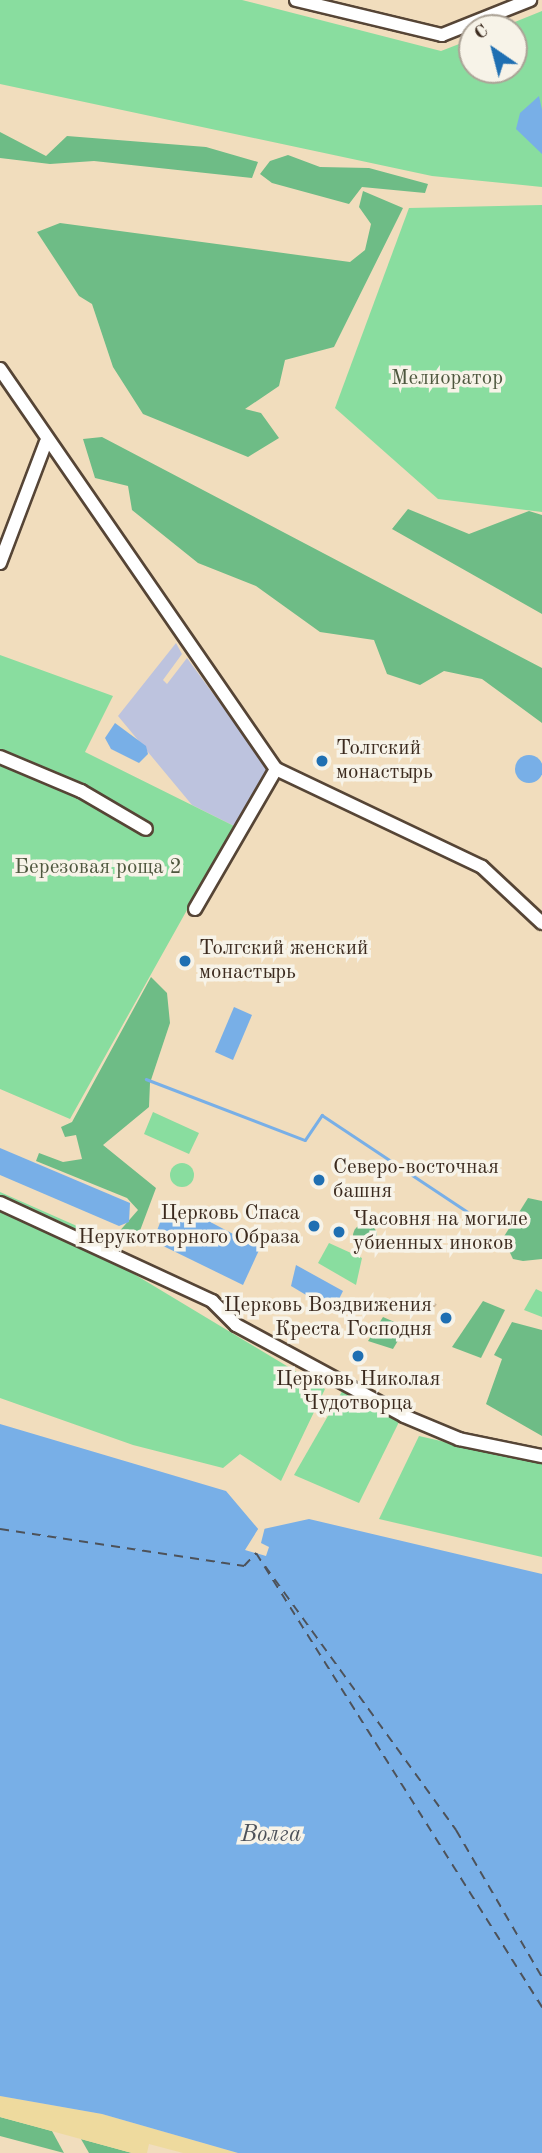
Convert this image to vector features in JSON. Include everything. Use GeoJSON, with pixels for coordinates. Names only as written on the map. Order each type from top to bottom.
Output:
{"type":"FeatureCollection","features":[{"type":"Feature","properties":{"kind":"street"},"geometry":{"type":"LineString","coordinates":[[296,0],[442,34],[530,0]]}},
{"type":"Feature","properties":{"kind":"street"},"geometry":{"type":"LineString","coordinates":[[0,369],[46,442],[276,769],[482,867],[542,923]]}},
{"type":"Feature","properties":{"kind":"street"},"geometry":{"type":"LineString","coordinates":[[0,563],[46,442]]}},
{"type":"Feature","properties":{"kind":"street"},"geometry":{"type":"LineString","coordinates":[[0,757],[81,791],[146,830]]}},
{"type":"Feature","properties":{"kind":"street"},"geometry":{"type":"LineString","coordinates":[[195,909],[276,769]]}},
{"type":"Feature","properties":{"kind":"street"},"geometry":{"type":"LineString","coordinates":[[0,1203],[212,1301],[236,1325],[404,1416],[459,1439],[542,1456]]}},
{"type":"Feature","properties":{"kind":"shaded area"},"geometry":{"type":"Polygon","coordinates":[[[176,643],[182,654],[163,680],[167,684],[187,658],[269,770],[234,826],[192,805],[118,716],[176,643]]]}},
{"type":"Feature","properties":{"kind":"green space"},"geometry":{"type":"Polygon","coordinates":[[[0,0],[242,0],[441,51],[458,44],[458,84],[528,84],[528,17],[542,11],[542,187],[432,176],[0,84],[0,0]]]}},
{"type":"Feature","properties":{"kind":"green space"},"geometry":{"type":"Polygon","coordinates":[[[0,132],[46,156],[67,136],[206,147],[258,162],[252,178],[94,161],[50,164],[0,158],[0,132]]]}},
{"type":"Feature","properties":{"kind":"green space"},"geometry":{"type":"Polygon","coordinates":[[[288,155],[320,167],[369,168],[428,184],[425,193],[362,187],[349,204],[272,183],[260,174],[270,161],[288,155]]]}},
{"type":"Feature","properties":{"kind":"green space"},"geometry":{"type":"Polygon","coordinates":[[[363,191],[403,208],[334,347],[285,360],[279,386],[245,409],[261,413],[279,438],[248,457],[143,414],[113,367],[92,304],[79,296],[37,232],[60,223],[350,262],[365,250],[371,224],[359,207],[363,191]]]}},
{"type":"Feature","properties":{"kind":"green space","name":"Мелиоратор"},"geometry":{"type":"Polygon","coordinates":[[[542,205],[542,512],[438,499],[335,408],[409,208],[542,205]]]}},
{"type":"Feature","properties":{"kind":"green space"},"geometry":{"type":"Polygon","coordinates":[[[102,437],[542,668],[542,723],[482,679],[444,671],[420,685],[387,674],[374,640],[320,632],[256,586],[198,563],[132,510],[128,486],[95,478],[83,439],[102,437]]]}},
{"type":"Feature","properties":{"kind":"green space"},"geometry":{"type":"Polygon","coordinates":[[[408,509],[469,534],[529,511],[542,515],[542,614],[392,529],[408,509]]]}},
{"type":"Feature","properties":{"kind":"green space","name":"Березовая роща 2"},"geometry":{"type":"Polygon","coordinates":[[[0,655],[113,696],[85,752],[234,826],[70,1119],[0,1089],[0,655]]]}},
{"type":"Feature","properties":{"kind":"green space"},"geometry":{"type":"Polygon","coordinates":[[[151,977],[167,993],[170,1023],[150,1083],[149,1107],[103,1145],[156,1188],[135,1244],[117,1234],[138,1210],[127,1198],[36,1161],[39,1153],[63,1162],[82,1159],[76,1135],[65,1137],[61,1127],[72,1122],[151,977]]]}},
{"type":"Feature","properties":{"kind":"green space"},"geometry":{"type":"Polygon","coordinates":[[[153,1112],[199,1133],[189,1154],[144,1134],[153,1112]]]}},
{"type":"Feature","properties":{"kind":"green space"},"geometry":{"type":"Polygon","coordinates":[[[182,1163],[193,1170],[194,1175],[187,1186],[182,1187],[171,1180],[170,1175],[177,1164],[182,1163]]]}},
{"type":"Feature","properties":{"kind":"green space"},"geometry":{"type":"Polygon","coordinates":[[[0,1192],[122,1246],[114,1262],[325,1389],[281,1481],[240,1454],[223,1468],[133,1445],[0,1398],[0,1192]]]}},
{"type":"Feature","properties":{"kind":"green space"},"geometry":{"type":"Polygon","coordinates":[[[528,1198],[542,1201],[542,1259],[523,1261],[513,1259],[503,1238],[528,1198]]]}},
{"type":"Feature","properties":{"kind":"green space"},"geometry":{"type":"Polygon","coordinates":[[[365,1224],[374,1227],[377,1236],[374,1245],[365,1248],[356,1245],[353,1236],[356,1227],[365,1224]]]}},
{"type":"Feature","properties":{"kind":"green space"},"geometry":{"type":"Polygon","coordinates":[[[329,1243],[362,1258],[356,1285],[318,1263],[329,1243]]]}},
{"type":"Feature","properties":{"kind":"green space"},"geometry":{"type":"Polygon","coordinates":[[[536,1289],[542,1292],[542,1317],[524,1310],[536,1289]]]}},
{"type":"Feature","properties":{"kind":"green space"},"geometry":{"type":"Polygon","coordinates":[[[483,1301],[505,1310],[481,1358],[452,1347],[483,1301]]]}},
{"type":"Feature","properties":{"kind":"green space"},"geometry":{"type":"Polygon","coordinates":[[[383,1317],[406,1327],[393,1349],[368,1341],[383,1317]]]}},
{"type":"Feature","properties":{"kind":"green space"},"geometry":{"type":"Polygon","coordinates":[[[512,1322],[542,1330],[542,1436],[486,1404],[502,1359],[494,1355],[512,1322]]]}},
{"type":"Feature","properties":{"kind":"green space"},"geometry":{"type":"Polygon","coordinates":[[[344,1388],[400,1420],[359,1503],[294,1475],[344,1388]]]}},
{"type":"Feature","properties":{"kind":"green space"},"geometry":{"type":"Polygon","coordinates":[[[419,1436],[542,1464],[542,1557],[379,1519],[419,1436]]]}},
{"type":"Feature","properties":{"kind":"green space"},"geometry":{"type":"Polygon","coordinates":[[[0,2117],[52,2131],[64,2153],[0,2136],[0,2117]]]}},
{"type":"Feature","properties":{"kind":"green space"},"geometry":{"type":"Polygon","coordinates":[[[81,2139],[132,2153],[89,2153],[81,2139]]]}},
{"type":"Feature","properties":{"kind":"sand"},"geometry":{"type":"Polygon","coordinates":[[[0,2096],[102,2114],[238,2153],[183,2153],[149,2144],[147,2153],[132,2153],[0,2117],[0,2096]]]}},
{"type":"Feature","properties":{"kind":"water"},"geometry":{"type":"Polygon","coordinates":[[[539,96],[542,110],[542,154],[516,129],[520,113],[539,96]]]}},
{"type":"Feature","properties":{"kind":"water"},"geometry":{"type":"Polygon","coordinates":[[[115,723],[146,746],[148,754],[139,763],[111,749],[105,738],[115,723]]]}},
{"type":"Feature","properties":{"kind":"water"},"geometry":{"type":"Polygon","coordinates":[[[529,755],[539,759],[543,769],[539,779],[529,783],[519,779],[515,769],[519,759],[529,755]]]}},
{"type":"Feature","properties":{"kind":"water"},"geometry":{"type":"Polygon","coordinates":[[[234,1007],[252,1015],[233,1060],[215,1052],[234,1007]]]}},
{"type":"Feature","properties":{"kind":"water"},"geometry":{"type":"Polygon","coordinates":[[[0,1148],[130,1203],[129,1222],[119,1226],[0,1175],[0,1148]]]}},
{"type":"Feature","properties":{"kind":"water"},"geometry":{"type":"Polygon","coordinates":[[[176,1204],[260,1248],[243,1285],[153,1241],[166,1207],[176,1204]]]}},
{"type":"Feature","properties":{"kind":"water"},"geometry":{"type":"Polygon","coordinates":[[[296,1265],[343,1291],[333,1311],[291,1286],[296,1265]]]}},
{"type":"Feature","properties":{"kind":"water","name":"Волга"},"geometry":{"type":"Polygon","coordinates":[[[0,1424],[226,1491],[259,1530],[309,1519],[542,1574],[542,2153],[238,2153],[102,2114],[0,2096],[0,1424]]]}},
{"type":"Feature","properties":{"kind":"pier"},"geometry":{"type":"Polygon","coordinates":[[[260,1526],[265,1527],[261,1543],[269,1547],[266,1556],[245,1550],[260,1526]]]}},
{"type":"Feature","properties":{"kind":"waterway"},"geometry":{"type":"LineString","coordinates":[[146,1079],[305,1140],[322,1115],[477,1218]]}},
{"type":"Feature","properties":{"kind":"ferry route"},"geometry":{"type":"LineString","coordinates":[[0,1529],[244,1566],[256,1553],[542,2007]]}},
{"type":"Feature","properties":{"kind":"ferry route"},"geometry":{"type":"LineString","coordinates":[[265,1566],[456,1830],[542,1977]]}},
{"type":"Feature","properties":{"kind":"tunnel"},"geometry":{"type":"LineString","coordinates":[[429,1305],[432,1301]]}},
{"type":"Feature","properties":{"kind":"place","name":"Толгский монастырь"},"geometry":{"type":"Point","coordinates":[322,761]}},
{"type":"Feature","properties":{"kind":"place","name":"Толгский женский монастырь"},"geometry":{"type":"Point","coordinates":[185,961]}},
{"type":"Feature","properties":{"kind":"place","name":"Северо-восточная башня"},"geometry":{"type":"Point","coordinates":[319,1180]}},
{"type":"Feature","properties":{"kind":"place","name":"Церковь Спаса Нерукотворного Образа"},"geometry":{"type":"Point","coordinates":[314,1226]}},
{"type":"Feature","properties":{"kind":"place","name":"Часовня на могиле убиенных иноков"},"geometry":{"type":"Point","coordinates":[339,1232]}},
{"type":"Feature","properties":{"kind":"place","name":"Церковь Воздвижения Креста Господня"},"geometry":{"type":"Point","coordinates":[446,1318]}},
{"type":"Feature","properties":{"kind":"place","name":"Церковь Николая Чудотворца"},"geometry":{"type":"Point","coordinates":[358,1356]}}]}
